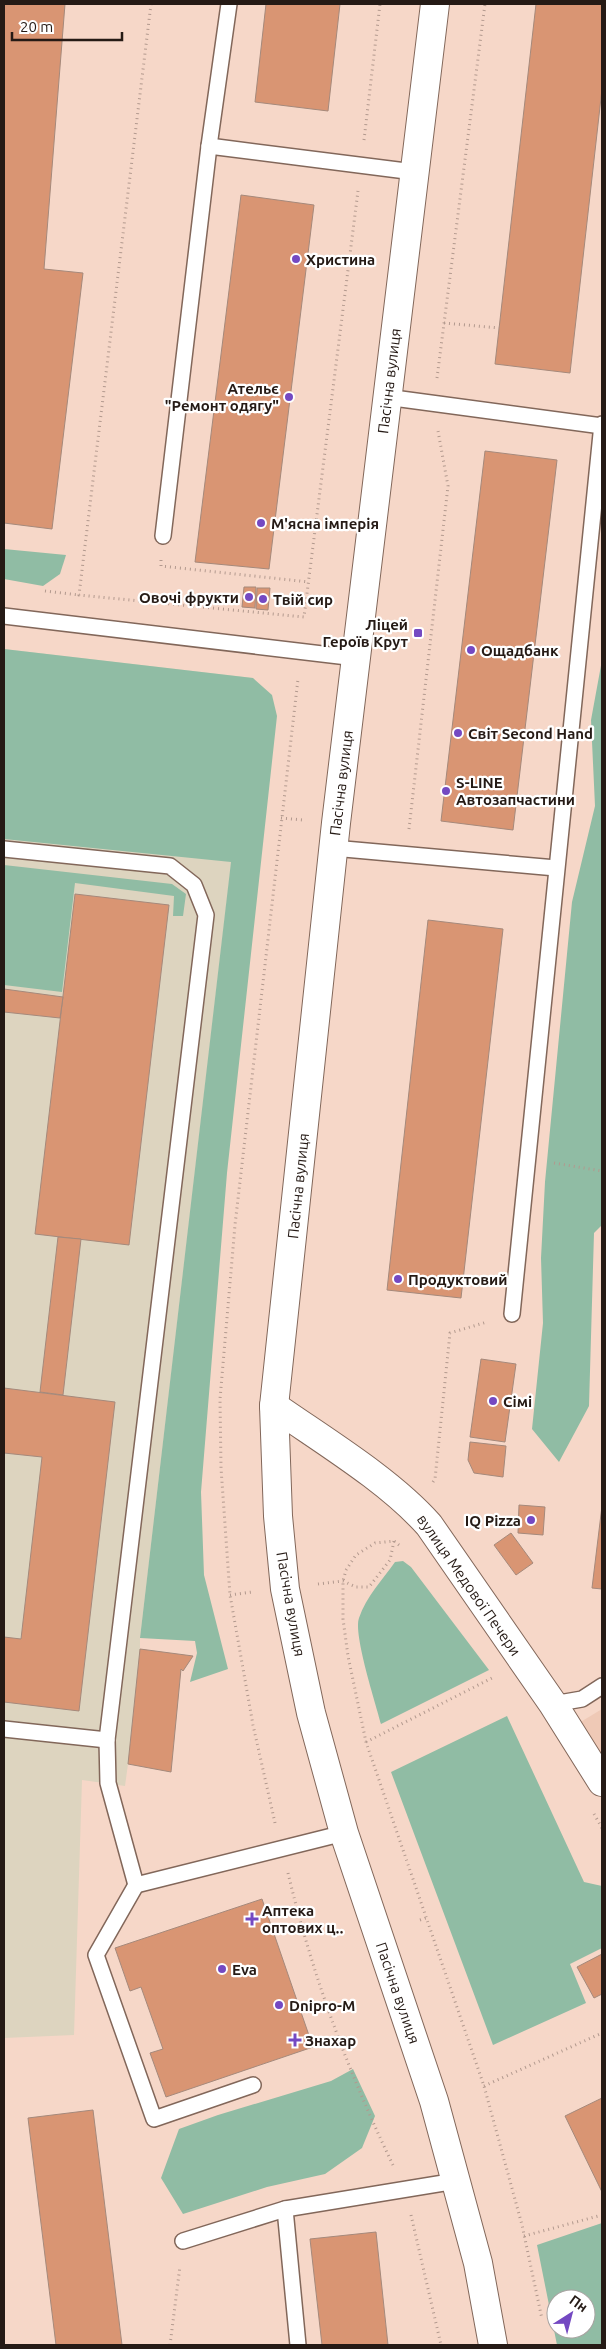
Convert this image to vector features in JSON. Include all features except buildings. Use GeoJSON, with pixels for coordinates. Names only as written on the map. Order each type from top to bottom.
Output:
{"type":"FeatureCollection","features":[{"type":"Feature","properties":{"kind":"main road","name":"Пасічна вулиця"},"geometry":{"type":"LineString","coordinates":[[435,4],[333,848],[274,1406],[278,1516],[285,1589],[311,1713],[344,1833],[434,2101],[478,2263],[493,2345]]}},
{"type":"Feature","properties":{"kind":"main road","name":"вулиця Медової Печери"},"geometry":{"type":"LineString","coordinates":[[274,1406],[344,1454],[415,1509],[429,1525],[553,1704],[602,1782]]}},
{"type":"Feature","properties":{"kind":"lane"},"geometry":{"type":"LineString","coordinates":[[163,536],[209,146],[229,4]]}},
{"type":"Feature","properties":{"kind":"lane"},"geometry":{"type":"LineString","coordinates":[[209,146],[361,167],[414,172]]}},
{"type":"Feature","properties":{"kind":"lane"},"geometry":{"type":"LineString","coordinates":[[386,398],[602,425],[512,1314]]}},
{"type":"Feature","properties":{"kind":"lane"},"geometry":{"type":"LineString","coordinates":[[4,616],[356,658]]}},
{"type":"Feature","properties":{"kind":"lane"},"geometry":{"type":"LineString","coordinates":[[333,848],[556,868]]}},
{"type":"Feature","properties":{"kind":"lane"},"geometry":{"type":"LineString","coordinates":[[4,849],[170,866],[194,885],[206,914],[107,1740],[108,1783],[136,1885],[96,1955],[154,2119],[253,2085]]}},
{"type":"Feature","properties":{"kind":"lane"},"geometry":{"type":"LineString","coordinates":[[553,1704],[582,1699],[602,1686]]}},
{"type":"Feature","properties":{"kind":"lane"},"geometry":{"type":"LineString","coordinates":[[4,1729],[107,1740]]}},
{"type":"Feature","properties":{"kind":"lane"},"geometry":{"type":"LineString","coordinates":[[136,1885],[344,1833]]}},
{"type":"Feature","properties":{"kind":"lane"},"geometry":{"type":"LineString","coordinates":[[183,2242],[284,2208],[456,2180]]}},
{"type":"Feature","properties":{"kind":"lane"},"geometry":{"type":"LineString","coordinates":[[284,2208],[298,2345]]}},
{"type":"Feature","properties":{"kind":"path"},"geometry":{"type":"LineString","coordinates":[[151,4],[79,595],[304,617],[380,4]]}},
{"type":"Feature","properties":{"kind":"path"},"geometry":{"type":"LineString","coordinates":[[444,323],[499,328]]}},
{"type":"Feature","properties":{"kind":"path"},"geometry":{"type":"LineString","coordinates":[[163,536],[161,566],[309,582]]}},
{"type":"Feature","properties":{"kind":"path"},"geometry":{"type":"LineString","coordinates":[[527,1159],[602,1171]]}},
{"type":"Feature","properties":{"kind":"path"},"geometry":{"type":"LineString","coordinates":[[435,1478],[450,1333],[512,1314]]}},
{"type":"Feature","properties":{"kind":"path"},"geometry":{"type":"LineString","coordinates":[[343,1581],[356,1587],[369,1586],[390,1560],[394,1541]]}},
{"type":"Feature","properties":{"kind":"path"},"geometry":{"type":"LineString","coordinates":[[407,1549],[394,1541],[375,1544],[356,1555],[346,1570],[343,1581],[343,1619],[366,1742],[484,2086],[524,2236],[542,2319]]}},
{"type":"Feature","properties":{"kind":"path"},"geometry":{"type":"LineString","coordinates":[[366,1742],[500,1674]]}},
{"type":"Feature","properties":{"kind":"path"},"geometry":{"type":"LineString","coordinates":[[420,1920],[426,1918]]}},
{"type":"Feature","properties":{"kind":"path"},"geometry":{"type":"LineString","coordinates":[[302,1933],[325,2004],[372,2121],[404,2189],[441,2345]]}},
{"type":"Feature","properties":{"kind":"path"},"geometry":{"type":"LineString","coordinates":[[325,2004],[331,2002]]}},
{"type":"Feature","properties":{"kind":"path"},"geometry":{"type":"LineString","coordinates":[[484,2086],[602,2033]]}},
{"type":"Feature","properties":{"kind":"path"},"geometry":{"type":"LineString","coordinates":[[524,2236],[602,2215]]}},
{"type":"Feature","properties":{"kind":"path"},"geometry":{"type":"LineString","coordinates":[[170,2345],[183,2242]]}},
{"type":"Feature","properties":{"kind":"shaded area"},"geometry":{"type":"Polygon","coordinates":[[[4,649],[253,678],[140,1638],[140,1649],[193,1656],[183,1671],[181,1670],[171,1772],[128,1764],[125,1786],[82,1780],[74,2035],[4,2038],[4,649]]]}},
{"type":"Feature","properties":{"kind":"shaded area"},"geometry":{"type":"Polygon","coordinates":[[[602,1709],[602,1766],[579,1723],[602,1709]]]}},
{"type":"Feature","properties":{"kind":"green space"},"geometry":{"type":"Polygon","coordinates":[[[4,549],[66,555],[60,574],[43,586],[4,579],[4,549]]]}},
{"type":"Feature","properties":{"kind":"green space"},"geometry":{"type":"Polygon","coordinates":[[[4,649],[253,678],[272,695],[277,716],[227,1173],[201,1492],[204,1575],[228,1669],[190,1682],[197,1653],[195,1641],[140,1638],[231,862],[4,839],[4,649]]]}},
{"type":"Feature","properties":{"kind":"green space"},"geometry":{"type":"Polygon","coordinates":[[[602,660],[602,1225],[594,1233],[589,1406],[559,1462],[532,1429],[543,1323],[541,1258],[545,1182],[572,902],[595,806],[591,720],[602,660]]]}},
{"type":"Feature","properties":{"kind":"green space"},"geometry":{"type":"Polygon","coordinates":[[[4,865],[172,884],[186,894],[183,916],[173,916],[174,896],[75,883],[62,992],[4,985],[4,865]]]}},
{"type":"Feature","properties":{"kind":"green space"},"geometry":{"type":"Polygon","coordinates":[[[403,1561],[411,1567],[489,1670],[381,1724],[359,1639],[359,1618],[370,1596],[395,1562],[403,1561]]]}},
{"type":"Feature","properties":{"kind":"green space"},"geometry":{"type":"Polygon","coordinates":[[[507,1716],[584,1882],[602,1886],[602,1948],[570,1964],[586,2003],[493,2045],[391,1772],[507,1716]]]}},
{"type":"Feature","properties":{"kind":"green space"},"geometry":{"type":"Polygon","coordinates":[[[353,2069],[375,2116],[362,2148],[325,2174],[267,2187],[183,2214],[161,2178],[179,2129],[218,2115],[331,2081],[353,2069]]]}},
{"type":"Feature","properties":{"kind":"green space"},"geometry":{"type":"Polygon","coordinates":[[[602,2223],[602,2345],[557,2345],[556,2339],[596,2339],[596,2289],[546,2290],[537,2245],[602,2223]]]}},
{"type":"Feature","properties":{"kind":"place","name":"Христина"},"geometry":{"type":"Point","coordinates":[296,259]}},
{"type":"Feature","properties":{"kind":"place","name":"Ательє \"Ремонт одягу\""},"geometry":{"type":"Point","coordinates":[289,397]}},
{"type":"Feature","properties":{"kind":"place","name":"М'ясна імперія"},"geometry":{"type":"Point","coordinates":[261,523]}},
{"type":"Feature","properties":{"kind":"place","name":"Овочі фрукти"},"geometry":{"type":"Point","coordinates":[249,597]}},
{"type":"Feature","properties":{"kind":"place","name":"Твій сир"},"geometry":{"type":"Point","coordinates":[263,599]}},
{"type":"Feature","properties":{"kind":"place","name":"Ліцей Героїв Крут"},"geometry":{"type":"Point","coordinates":[418,633]}},
{"type":"Feature","properties":{"kind":"place","name":"Ощадбанк"},"geometry":{"type":"Point","coordinates":[471,650]}},
{"type":"Feature","properties":{"kind":"place","name":"Світ Second Hand"},"geometry":{"type":"Point","coordinates":[458,733]}},
{"type":"Feature","properties":{"kind":"place","name":"S-LINE Автозапчастини"},"geometry":{"type":"Point","coordinates":[446,791]}},
{"type":"Feature","properties":{"kind":"place","name":"Продуктовий"},"geometry":{"type":"Point","coordinates":[398,1279]}},
{"type":"Feature","properties":{"kind":"place","name":"Сімі"},"geometry":{"type":"Point","coordinates":[493,1401]}},
{"type":"Feature","properties":{"kind":"place","name":"IQ Pizza"},"geometry":{"type":"Point","coordinates":[531,1520]}},
{"type":"Feature","properties":{"kind":"place","name":"Аптека оптових ц‥"},"geometry":{"type":"Point","coordinates":[252,1919]}},
{"type":"Feature","properties":{"kind":"place","name":"Eva"},"geometry":{"type":"Point","coordinates":[222,1969]}},
{"type":"Feature","properties":{"kind":"place","name":"Dnipro-M"},"geometry":{"type":"Point","coordinates":[279,2005]}},
{"type":"Feature","properties":{"kind":"place","name":"Знахар"},"geometry":{"type":"Point","coordinates":[295,2040]}}]}
